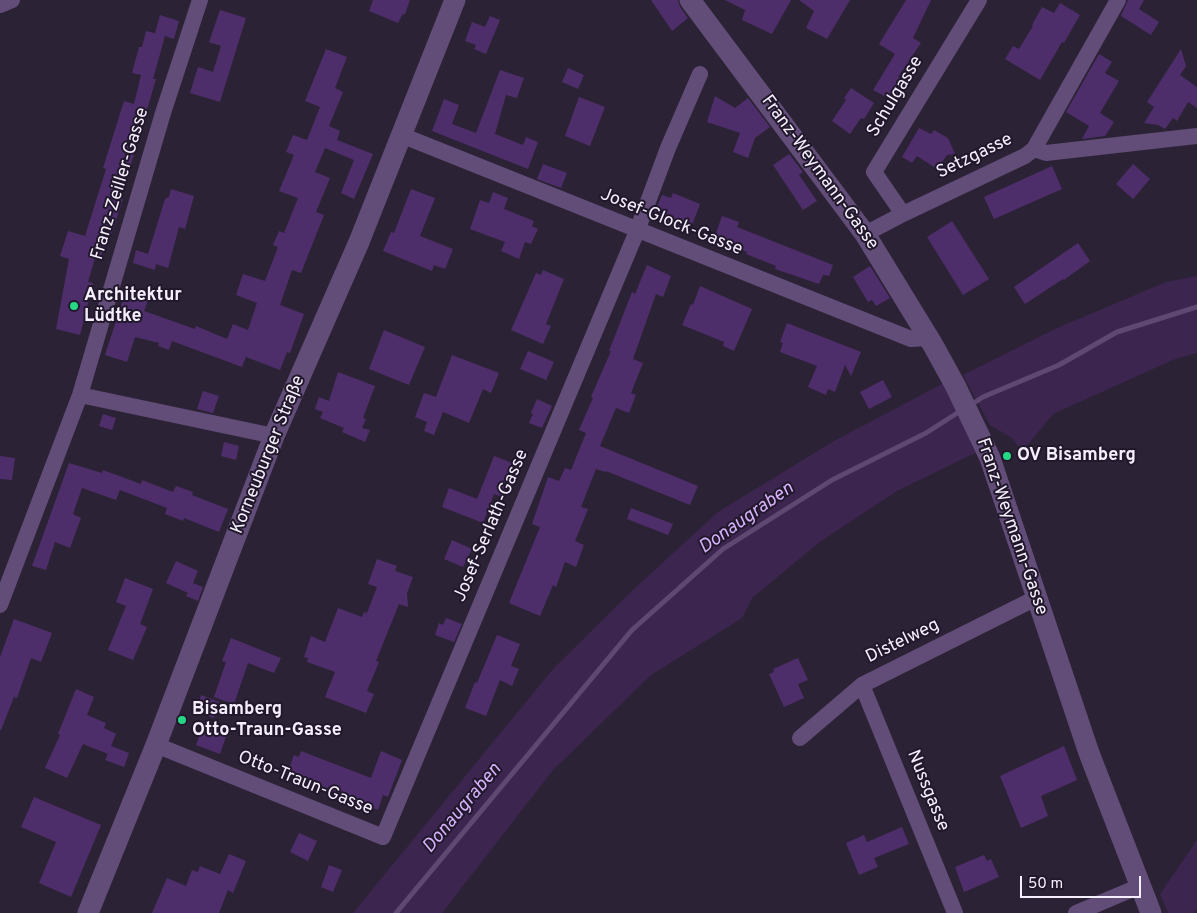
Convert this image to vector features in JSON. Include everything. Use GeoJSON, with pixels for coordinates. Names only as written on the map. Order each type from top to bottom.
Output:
{"type":"FeatureCollection","features":[{"type":"Feature","properties":{"kind":"street"},"geometry":{"type":"LineString","coordinates":[[0,5],[12,0]]}},
{"type":"Feature","properties":{"kind":"street","name":"Franz-Zeiller-Gasse"},"geometry":{"type":"LineString","coordinates":[[0,605],[80,395],[163,113],[200,0]]}},
{"type":"Feature","properties":{"kind":"street","name":"Korneuburger Straße"},"geometry":{"type":"LineString","coordinates":[[88,913],[156,745],[274,436],[359,242],[455,0]]}},
{"type":"Feature","properties":{"kind":"street","name":"Franz-Weymann-Gasse"},"geometry":{"type":"LineString","coordinates":[[690,0],[864,234],[929,338],[955,385],[990,458],[1089,754],[1151,913]]}},
{"type":"Feature","properties":{"kind":"street","name":"Schulgasse"},"geometry":{"type":"LineString","coordinates":[[903,214],[874,172],[978,0]]}},
{"type":"Feature","properties":{"kind":"street"},"geometry":{"type":"LineString","coordinates":[[1034,149],[1118,0]]}},
{"type":"Feature","properties":{"kind":"street","name":"Josef-Serlath-Gasse"},"geometry":{"type":"LineString","coordinates":[[383,837],[637,231],[668,148],[700,74]]}},
{"type":"Feature","properties":{"kind":"street","name":"Josef-Glock-Gasse"},"geometry":{"type":"LineString","coordinates":[[401,135],[911,339],[929,338]]}},
{"type":"Feature","properties":{"kind":"street","name":"Setzgasse"},"geometry":{"type":"LineString","coordinates":[[864,234],[1025,156],[1034,149],[1046,153],[1197,136]]}},
{"type":"Feature","properties":{"kind":"street"},"geometry":{"type":"LineString","coordinates":[[80,395],[274,436]]}},
{"type":"Feature","properties":{"kind":"street","name":"Distelweg"},"geometry":{"type":"LineString","coordinates":[[800,738],[862,685],[1036,598]]}},
{"type":"Feature","properties":{"kind":"street","name":"Nussgasse"},"geometry":{"type":"LineString","coordinates":[[862,685],[955,913]]}},
{"type":"Feature","properties":{"kind":"street","name":"Otto-Traun-Gasse"},"geometry":{"type":"LineString","coordinates":[[156,745],[383,837]]}},
{"type":"Feature","properties":{"kind":"street"},"geometry":{"type":"LineString","coordinates":[[1076,913],[1140,886]]}},
{"type":"Feature","properties":{"kind":"shaded area"},"geometry":{"type":"Polygon","coordinates":[[[1197,276],[1197,353],[1175,359],[1053,414],[1022,452],[1012,438],[990,425],[963,375],[1055,329],[1166,282],[1197,276]]]}},
{"type":"Feature","properties":{"kind":"shaded area"},"geometry":{"type":"Polygon","coordinates":[[[944,383],[977,452],[897,491],[821,541],[752,598],[742,618],[651,675],[553,770],[442,913],[353,913],[553,669],[634,589],[718,512],[834,441],[944,383]]]}},
{"type":"Feature","properties":{"kind":"shaded area"},"geometry":{"type":"Polygon","coordinates":[[[1197,840],[1197,909],[1194,913],[1168,913],[1160,894],[1197,840]]]}},
{"type":"Feature","properties":{"kind":"building"},"geometry":{"type":"Polygon","coordinates":[[[373,0],[410,0],[405,14],[402,15],[398,23],[369,11],[373,0]]]}},
{"type":"Feature","properties":{"kind":"building"},"geometry":{"type":"Polygon","coordinates":[[[651,0],[678,0],[680,7],[688,18],[672,31],[651,0]]]}},
{"type":"Feature","properties":{"kind":"building"},"geometry":{"type":"Polygon","coordinates":[[[725,0],[791,0],[772,34],[742,20],[745,10],[725,0]]]}},
{"type":"Feature","properties":{"kind":"building"},"geometry":{"type":"Polygon","coordinates":[[[799,0],[850,0],[827,39],[806,28],[814,11],[799,0]]]}},
{"type":"Feature","properties":{"kind":"building"},"geometry":{"type":"Polygon","coordinates":[[[906,0],[931,0],[913,38],[921,43],[898,77],[907,82],[896,102],[873,90],[895,54],[879,44],[906,0]]]}},
{"type":"Feature","properties":{"kind":"building"},"geometry":{"type":"Polygon","coordinates":[[[1128,0],[1144,0],[1139,9],[1159,22],[1151,35],[1121,16],[1128,0]]]}},
{"type":"Feature","properties":{"kind":"building"},"geometry":{"type":"Polygon","coordinates":[[[1060,3],[1080,15],[1040,80],[1005,59],[1013,46],[1019,49],[1042,7],[1054,13],[1060,3]]]}},
{"type":"Feature","properties":{"kind":"building"},"geometry":{"type":"Polygon","coordinates":[[[220,10],[246,18],[220,102],[190,93],[198,67],[213,72],[221,46],[209,42],[220,10]]]}},
{"type":"Feature","properties":{"kind":"building"},"geometry":{"type":"Polygon","coordinates":[[[160,15],[179,21],[174,39],[165,36],[153,79],[156,79],[121,198],[123,199],[111,235],[107,233],[102,254],[95,258],[88,282],[93,283],[80,335],[56,329],[69,259],[60,256],[68,231],[85,236],[106,169],[103,168],[124,101],[134,104],[141,75],[132,73],[139,47],[142,47],[146,31],[158,34],[155,33],[160,15]]]}},
{"type":"Feature","properties":{"kind":"building"},"geometry":{"type":"Polygon","coordinates":[[[490,16],[500,20],[486,54],[474,49],[476,45],[465,41],[472,22],[485,27],[490,16]]]}},
{"type":"Feature","properties":{"kind":"building"},"geometry":{"type":"Polygon","coordinates":[[[326,49],[347,57],[335,88],[343,92],[329,126],[340,131],[337,140],[373,154],[354,199],[341,193],[354,160],[325,148],[315,172],[330,178],[316,212],[324,215],[301,273],[292,270],[280,305],[304,314],[290,353],[287,352],[280,370],[246,357],[242,367],[172,341],[169,350],[158,346],[159,343],[135,337],[127,362],[105,355],[127,287],[150,295],[144,311],[195,329],[196,326],[227,339],[233,324],[248,330],[257,303],[236,295],[243,274],[265,281],[278,247],[273,245],[279,231],[284,233],[298,198],[279,191],[294,155],[286,152],[293,135],[307,140],[320,107],[305,101],[326,49]]]}},
{"type":"Feature","properties":{"kind":"building"},"geometry":{"type":"Polygon","coordinates":[[[1181,49],[1186,66],[1180,75],[1197,87],[1197,108],[1188,102],[1177,121],[1173,118],[1165,129],[1158,125],[1144,123],[1154,107],[1147,102],[1181,49]]]}},
{"type":"Feature","properties":{"kind":"building"},"geometry":{"type":"Polygon","coordinates":[[[1099,54],[1112,62],[1105,73],[1119,81],[1100,113],[1114,122],[1105,136],[1082,139],[1089,126],[1066,112],[1099,54]]]}},
{"type":"Feature","properties":{"kind":"building"},"geometry":{"type":"Polygon","coordinates":[[[568,68],[584,75],[578,89],[562,82],[568,68]]]}},
{"type":"Feature","properties":{"kind":"building"},"geometry":{"type":"Polygon","coordinates":[[[500,70],[524,78],[517,98],[506,95],[495,134],[523,145],[526,137],[538,142],[528,169],[432,131],[444,99],[459,105],[452,124],[476,133],[500,70]]]}},
{"type":"Feature","properties":{"kind":"building"},"geometry":{"type":"Polygon","coordinates":[[[851,88],[874,103],[864,119],[861,118],[850,134],[832,121],[846,100],[844,98],[851,88]]]}},
{"type":"Feature","properties":{"kind":"building"},"geometry":{"type":"Polygon","coordinates":[[[715,96],[735,108],[748,98],[770,127],[755,138],[748,158],[733,152],[740,133],[707,122],[715,96]]]}},
{"type":"Feature","properties":{"kind":"building"},"geometry":{"type":"Polygon","coordinates":[[[579,97],[605,107],[590,146],[565,136],[579,97]]]}},
{"type":"Feature","properties":{"kind":"building"},"geometry":{"type":"Polygon","coordinates":[[[919,128],[931,134],[934,130],[948,138],[955,154],[947,155],[937,169],[917,156],[912,163],[902,157],[919,128]]]}},
{"type":"Feature","properties":{"kind":"building"},"geometry":{"type":"Polygon","coordinates":[[[789,154],[803,172],[799,175],[817,201],[803,210],[773,165],[789,154]]]}},
{"type":"Feature","properties":{"kind":"building"},"geometry":{"type":"Polygon","coordinates":[[[543,164],[567,173],[561,188],[537,179],[543,164]]]}},
{"type":"Feature","properties":{"kind":"building"},"geometry":{"type":"Polygon","coordinates":[[[1133,164],[1150,179],[1133,199],[1116,184],[1133,164]]]}},
{"type":"Feature","properties":{"kind":"building"},"geometry":{"type":"Polygon","coordinates":[[[1052,166],[1062,189],[994,219],[984,197],[1052,166]]]}},
{"type":"Feature","properties":{"kind":"building"},"geometry":{"type":"Polygon","coordinates":[[[171,189],[194,196],[185,229],[179,227],[168,268],[156,264],[155,270],[133,263],[136,250],[148,254],[165,199],[169,197],[171,189]]]}},
{"type":"Feature","properties":{"kind":"building"},"geometry":{"type":"Polygon","coordinates":[[[411,189],[435,198],[420,236],[453,249],[445,269],[434,265],[432,271],[383,251],[391,232],[394,233],[411,189]]]}},
{"type":"Feature","properties":{"kind":"building"},"geometry":{"type":"Polygon","coordinates":[[[493,192],[508,198],[504,209],[534,221],[532,226],[538,229],[531,244],[525,242],[519,259],[501,251],[505,242],[470,229],[480,200],[489,203],[493,192]]]}},
{"type":"Feature","properties":{"kind":"building"},"geometry":{"type":"Polygon","coordinates":[[[673,193],[700,204],[692,225],[689,223],[685,232],[661,223],[663,219],[653,216],[662,195],[671,198],[673,193]]]}},
{"type":"Feature","properties":{"kind":"building"},"geometry":{"type":"Polygon","coordinates":[[[722,216],[739,222],[737,227],[833,265],[829,276],[823,275],[819,284],[775,269],[776,266],[714,239],[722,216]]]}},
{"type":"Feature","properties":{"kind":"building"},"geometry":{"type":"Polygon","coordinates":[[[952,221],[989,279],[963,295],[927,237],[952,221]]]}},
{"type":"Feature","properties":{"kind":"building"},"geometry":{"type":"Polygon","coordinates":[[[1078,243],[1090,261],[1064,280],[1025,304],[1014,287],[1078,243]]]}},
{"type":"Feature","properties":{"kind":"building"},"geometry":{"type":"Polygon","coordinates":[[[647,265],[671,276],[663,297],[656,294],[633,359],[643,363],[631,393],[636,395],[629,413],[616,408],[600,446],[698,486],[690,505],[606,471],[596,469],[581,507],[588,509],[575,541],[584,545],[576,567],[565,562],[556,587],[553,585],[540,616],[509,603],[540,527],[532,524],[548,477],[559,481],[565,468],[571,470],[586,433],[579,430],[593,398],[591,397],[611,351],[609,351],[632,292],[635,294],[647,265]]]}},
{"type":"Feature","properties":{"kind":"building"},"geometry":{"type":"Polygon","coordinates":[[[870,266],[890,298],[876,306],[872,300],[868,302],[853,277],[870,266]]]}},
{"type":"Feature","properties":{"kind":"building"},"geometry":{"type":"Polygon","coordinates":[[[543,270],[564,279],[546,324],[551,326],[543,344],[511,330],[536,273],[541,275],[543,270]]]}},
{"type":"Feature","properties":{"kind":"building"},"geometry":{"type":"Polygon","coordinates":[[[700,286],[752,309],[734,351],[723,346],[724,342],[682,325],[691,304],[693,305],[700,286]]]}},
{"type":"Feature","properties":{"kind":"building"},"geometry":{"type":"Polygon","coordinates":[[[787,323],[861,352],[851,376],[845,365],[835,392],[828,389],[826,395],[808,387],[817,366],[780,352],[783,343],[780,342],[787,323]]]}},
{"type":"Feature","properties":{"kind":"building"},"geometry":{"type":"Polygon","coordinates":[[[384,330],[425,347],[409,385],[369,369],[384,330]]]}},
{"type":"Feature","properties":{"kind":"building"},"geometry":{"type":"Polygon","coordinates":[[[528,351],[554,362],[546,380],[520,369],[528,351]]]}},
{"type":"Feature","properties":{"kind":"building"},"geometry":{"type":"Polygon","coordinates":[[[452,355],[499,373],[491,393],[483,389],[469,423],[443,412],[434,435],[424,431],[427,422],[415,417],[424,393],[436,397],[452,355]]]}},
{"type":"Feature","properties":{"kind":"building"},"geometry":{"type":"Polygon","coordinates":[[[338,372],[375,386],[363,418],[366,419],[362,428],[370,430],[365,442],[342,432],[344,428],[320,418],[323,412],[315,409],[319,397],[329,401],[338,372]]]}},
{"type":"Feature","properties":{"kind":"building"},"geometry":{"type":"Polygon","coordinates":[[[883,380],[892,397],[869,409],[860,392],[883,380]]]}},
{"type":"Feature","properties":{"kind":"building"},"geometry":{"type":"Polygon","coordinates":[[[203,391],[219,396],[213,413],[197,409],[203,391]]]}},
{"type":"Feature","properties":{"kind":"building"},"geometry":{"type":"Polygon","coordinates":[[[537,399],[552,406],[542,428],[529,423],[537,399]]]}},
{"type":"Feature","properties":{"kind":"building"},"geometry":{"type":"Polygon","coordinates":[[[103,414],[116,418],[112,430],[99,426],[103,414]]]}},
{"type":"Feature","properties":{"kind":"building"},"geometry":{"type":"Polygon","coordinates":[[[224,442],[239,446],[236,460],[221,456],[224,442]]]}},
{"type":"Feature","properties":{"kind":"building"},"geometry":{"type":"Polygon","coordinates":[[[0,456],[15,458],[12,480],[0,479],[0,456]]]}},
{"type":"Feature","properties":{"kind":"building"},"geometry":{"type":"Polygon","coordinates":[[[494,456],[515,464],[502,497],[494,494],[483,523],[442,507],[449,488],[477,499],[494,456]]]}},
{"type":"Feature","properties":{"kind":"building"},"geometry":{"type":"Polygon","coordinates":[[[69,463],[102,473],[103,470],[141,484],[142,480],[173,492],[176,486],[193,492],[192,495],[228,509],[219,532],[184,518],[183,521],[165,514],[167,508],[120,490],[116,500],[82,488],[73,514],[81,518],[70,548],[55,542],[46,570],[32,566],[69,463]]]}},
{"type":"Feature","properties":{"kind":"building"},"geometry":{"type":"Polygon","coordinates":[[[631,508],[673,524],[668,535],[627,519],[631,508]]]}},
{"type":"Feature","properties":{"kind":"building"},"geometry":{"type":"Polygon","coordinates":[[[452,540],[472,549],[463,567],[444,559],[452,540]]]}},
{"type":"Feature","properties":{"kind":"building"},"geometry":{"type":"Polygon","coordinates":[[[377,559],[397,566],[395,571],[413,577],[407,593],[408,607],[399,604],[376,661],[379,662],[367,691],[374,694],[366,713],[325,697],[335,672],[307,662],[308,658],[304,657],[311,636],[325,642],[338,608],[362,617],[364,612],[367,613],[377,587],[368,584],[377,559]]]}},
{"type":"Feature","properties":{"kind":"building"},"geometry":{"type":"Polygon","coordinates":[[[176,561],[198,571],[193,583],[203,587],[198,601],[186,596],[188,593],[166,583],[176,561]]]}},
{"type":"Feature","properties":{"kind":"building"},"geometry":{"type":"Polygon","coordinates":[[[125,578],[153,589],[140,624],[147,627],[133,660],[108,650],[126,606],[116,602],[125,578]]]}},
{"type":"Feature","properties":{"kind":"building"},"geometry":{"type":"Polygon","coordinates":[[[446,618],[462,624],[454,642],[435,635],[439,623],[443,625],[446,618]]]}},
{"type":"Feature","properties":{"kind":"building"},"geometry":{"type":"Polygon","coordinates":[[[14,619],[52,633],[41,662],[31,658],[17,698],[14,697],[0,730],[0,657],[14,619]]]}},
{"type":"Feature","properties":{"kind":"building"},"geometry":{"type":"Polygon","coordinates":[[[497,635],[520,644],[511,666],[519,669],[512,686],[500,680],[486,716],[465,708],[497,635]]]}},
{"type":"Feature","properties":{"kind":"building"},"geometry":{"type":"Polygon","coordinates":[[[231,638],[281,658],[274,673],[248,663],[234,704],[214,697],[226,662],[222,661],[231,638]]]}},
{"type":"Feature","properties":{"kind":"building"},"geometry":{"type":"Polygon","coordinates":[[[798,658],[808,680],[798,684],[804,698],[784,707],[769,674],[774,672],[773,669],[798,658]]]}},
{"type":"Feature","properties":{"kind":"building"},"geometry":{"type":"Polygon","coordinates":[[[76,689],[94,697],[87,715],[106,723],[104,728],[116,734],[111,746],[129,753],[124,767],[105,760],[108,754],[83,744],[67,778],[45,768],[60,735],[58,734],[76,689]]]}},
{"type":"Feature","properties":{"kind":"building"},"geometry":{"type":"Polygon","coordinates":[[[201,695],[219,702],[214,718],[196,711],[201,695]]]}},
{"type":"Feature","properties":{"kind":"building"},"geometry":{"type":"Polygon","coordinates":[[[204,722],[228,731],[220,754],[196,745],[204,722]]]}},
{"type":"Feature","properties":{"kind":"building"},"geometry":{"type":"Polygon","coordinates":[[[1064,746],[1077,780],[1041,796],[1048,816],[1021,828],[1000,776],[1064,746]]]}},
{"type":"Feature","properties":{"kind":"building"},"geometry":{"type":"Polygon","coordinates":[[[301,751],[371,778],[381,751],[402,760],[388,797],[383,795],[378,810],[320,790],[287,774],[294,755],[299,757],[301,751]]]}},
{"type":"Feature","properties":{"kind":"building"},"geometry":{"type":"Polygon","coordinates":[[[34,797],[101,825],[71,897],[39,883],[56,842],[21,827],[34,797]]]}},
{"type":"Feature","properties":{"kind":"building"},"geometry":{"type":"Polygon","coordinates":[[[902,827],[909,844],[874,858],[878,867],[859,875],[846,843],[864,835],[867,842],[902,827]]]}},
{"type":"Feature","properties":{"kind":"building"},"geometry":{"type":"Polygon","coordinates":[[[299,833],[317,841],[308,861],[290,852],[299,833]]]}},
{"type":"Feature","properties":{"kind":"building"},"geometry":{"type":"Polygon","coordinates":[[[229,854],[246,861],[233,893],[228,890],[219,913],[152,913],[167,878],[186,886],[192,870],[198,872],[200,866],[220,874],[229,854]]]}},
{"type":"Feature","properties":{"kind":"building"},"geometry":{"type":"Polygon","coordinates":[[[984,855],[987,861],[991,859],[999,877],[964,892],[955,867],[984,855]]]}},
{"type":"Feature","properties":{"kind":"building"},"geometry":{"type":"Polygon","coordinates":[[[329,865],[342,870],[333,892],[321,887],[329,865]]]}},
{"type":"Feature","properties":{"kind":"waterway","name":"Donaugraben"},"geometry":{"type":"LineString","coordinates":[[969,406],[983,397],[1059,365],[1117,332],[1197,307]]}},
{"type":"Feature","properties":{"kind":"waterway","name":"Donaugraben"},"geometry":{"type":"LineString","coordinates":[[396,913],[632,630],[723,549],[832,480],[926,433],[962,410]]}},
{"type":"Feature","properties":{"kind":"place","name":"Architektur Lüdtke"},"geometry":{"type":"Point","coordinates":[74,306]}},
{"type":"Feature","properties":{"kind":"place","name":"OV Bisamberg"},"geometry":{"type":"Point","coordinates":[1007,456]}},
{"type":"Feature","properties":{"kind":"place","name":"Bisamberg Otto-Traun-Gasse"},"geometry":{"type":"Point","coordinates":[182,720]}}]}
